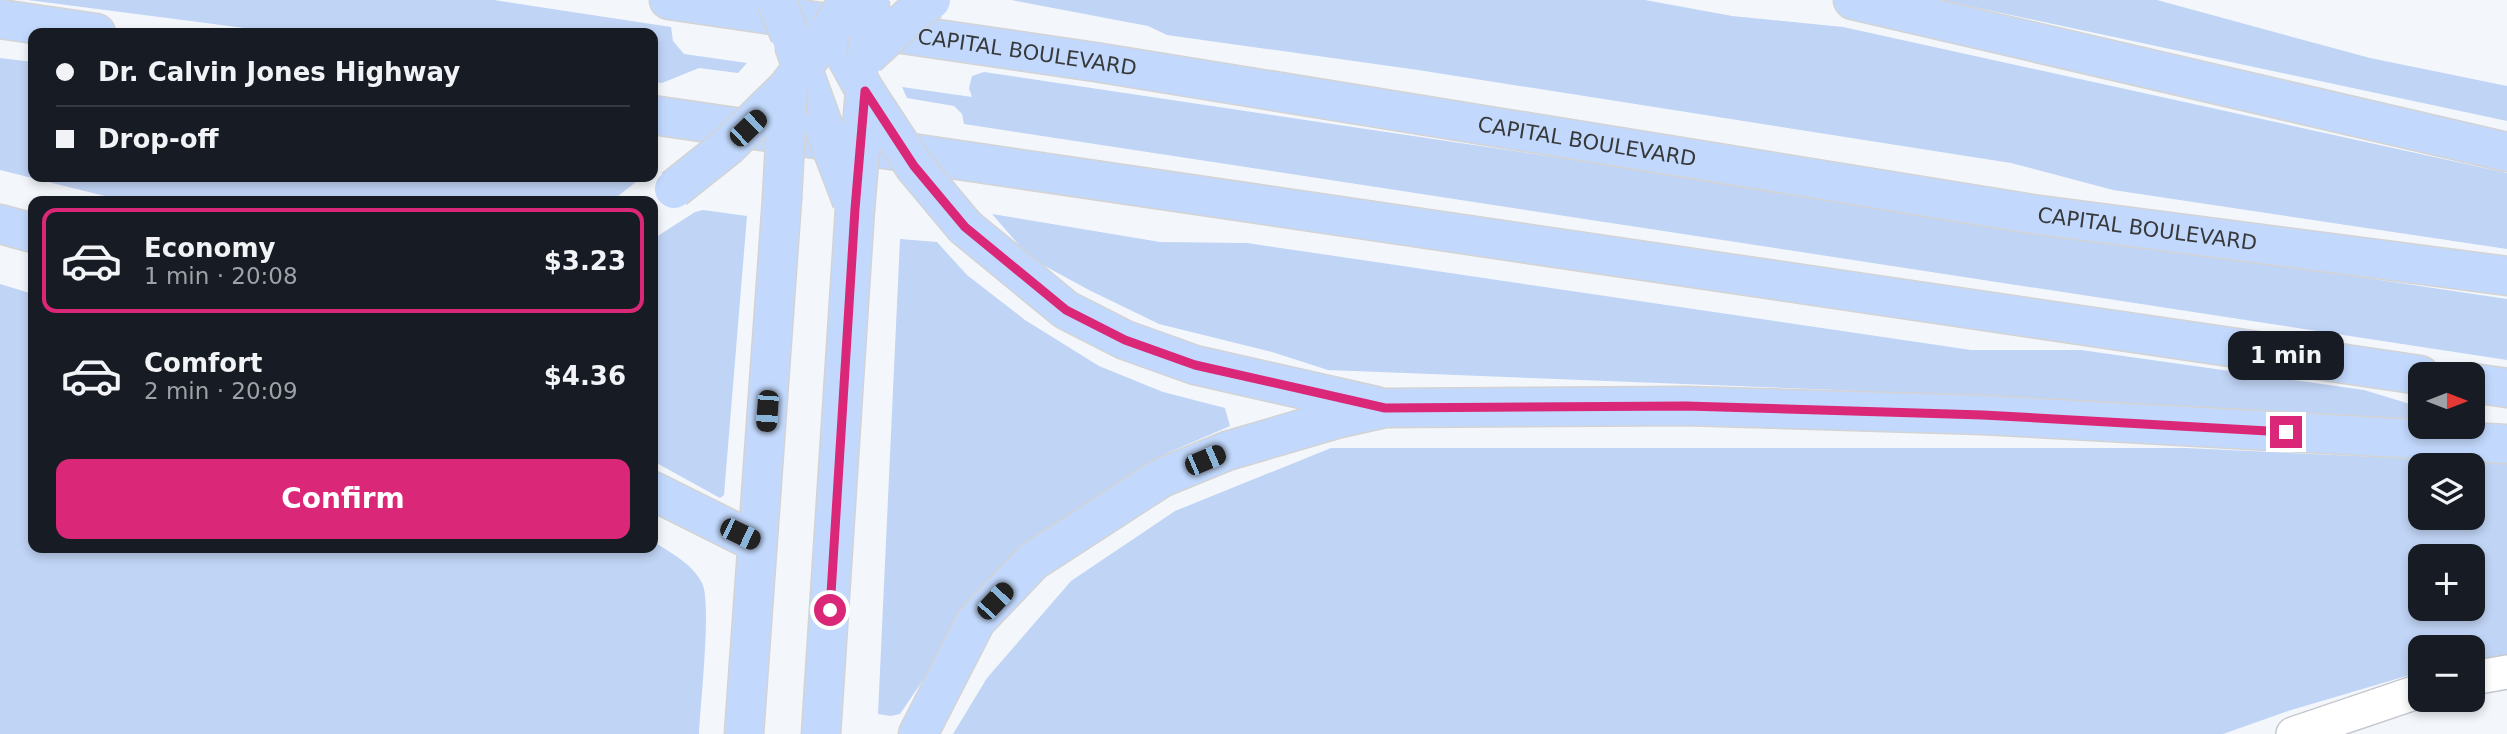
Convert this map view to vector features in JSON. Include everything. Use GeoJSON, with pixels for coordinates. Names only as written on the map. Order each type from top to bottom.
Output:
{"type":"FeatureCollection","features":[{"type":"Feature","properties":{"kind":"highway","name":"CAPITAL BOULEVARD"},"geometry":{"type":"LineString","coordinates":[[669,0],[1095,62],[2032,214],[2507,276]]}},
{"type":"Feature","properties":{"kind":"highway"},"geometry":{"type":"LineString","coordinates":[[776,0],[855,209]]}},
{"type":"Feature","properties":{"kind":"highway"},"geometry":{"type":"LineString","coordinates":[[821,734],[862,73],[870,0]]}},
{"type":"Feature","properties":{"kind":"highway"},"geometry":{"type":"LineString","coordinates":[[782,199],[823,125],[862,73],[920,7],[931,0]]}},
{"type":"Feature","properties":{"kind":"highway"},"geometry":{"type":"LineString","coordinates":[[1853,0],[2507,152]]}},
{"type":"Feature","properties":{"kind":"highway"},"geometry":{"type":"LineString","coordinates":[[663,195],[728,146],[793,47],[833,10],[862,73],[914,166],[965,227],[1066,310],[1125,340],[1195,365],[1385,408]]}},
{"type":"Feature","properties":{"kind":"highway"},"geometry":{"type":"LineString","coordinates":[[0,19],[62,28]]}},
{"type":"Feature","properties":{"kind":"highway"},"geometry":{"type":"LineString","coordinates":[[744,734],[793,47]]}},
{"type":"Feature","properties":{"kind":"highway"},"geometry":{"type":"LineString","coordinates":[[658,116],[2408,373]]}},
{"type":"Feature","properties":{"kind":"highway"},"geometry":{"type":"LineString","coordinates":[[0,224],[28,232]]}},
{"type":"Feature","properties":{"kind":"highway"},"geometry":{"type":"LineString","coordinates":[[2485,385],[2507,388]]}},
{"type":"Feature","properties":{"kind":"highway"},"geometry":{"type":"LineString","coordinates":[[918,734],[976,621],[1033,561],[1161,478],[1227,451],[1336,419],[1385,408],[1686,406],[1969,415],[2507,444]]}},
{"type":"Feature","properties":{"kind":"highway"},"geometry":{"type":"LineString","coordinates":[[658,494],[757,543]]}},
{"type":"Feature","properties":{"kind":"street"},"geometry":{"type":"LineString","coordinates":[[2485,676],[2507,671]]}},
{"type":"Feature","properties":{"kind":"street"},"geometry":{"type":"LineString","coordinates":[[2293,734],[2408,695]]}},
{"type":"Feature","properties":{"kind":"shaded area"},"geometry":{"type":"Polygon","coordinates":[[[28,0],[494,0],[671,27],[673,41],[684,54],[747,63],[738,73],[699,68],[658,83],[658,28],[244,28],[28,0]]]}},
{"type":"Feature","properties":{"kind":"shaded area"},"geometry":{"type":"Polygon","coordinates":[[[1011,0],[1645,0],[1732,16],[1843,27],[2507,173],[2507,249],[2113,190],[2011,163],[1418,70],[1167,35],[1148,26],[1011,0]]]}},
{"type":"Feature","properties":{"kind":"shaded area"},"geometry":{"type":"Polygon","coordinates":[[[1941,0],[2157,0],[2370,58],[2507,86],[2507,121],[1941,0]]]}},
{"type":"Feature","properties":{"kind":"shaded area"},"geometry":{"type":"Polygon","coordinates":[[[0,58],[28,61],[28,177],[0,170],[0,58]]]}},
{"type":"Feature","properties":{"kind":"shaded area"},"geometry":{"type":"Polygon","coordinates":[[[984,72],[2507,299],[2507,360],[964,124],[962,114],[954,106],[907,98],[902,87],[972,97],[969,88],[972,76],[984,72]]]}},
{"type":"Feature","properties":{"kind":"shaded area"},"geometry":{"type":"Polygon","coordinates":[[[48,182],[636,182],[618,196],[105,196],[48,182]]]}},
{"type":"Feature","properties":{"kind":"shaded area"},"geometry":{"type":"Polygon","coordinates":[[[703,210],[747,216],[724,495],[720,498],[658,464],[658,236],[695,212],[703,210]]]}},
{"type":"Feature","properties":{"kind":"shaded area"},"geometry":{"type":"Polygon","coordinates":[[[992,214],[1160,242],[1247,243],[1971,350],[2081,350],[2364,390],[2408,403],[2408,421],[1837,390],[1328,370],[1272,352],[1159,324],[1030,258],[992,214]]]}},
{"type":"Feature","properties":{"kind":"shaded area"},"geometry":{"type":"Polygon","coordinates":[[[900,239],[937,242],[967,275],[1025,320],[1099,366],[1163,392],[1225,408],[1230,426],[1141,468],[1087,502],[1037,539],[953,636],[900,714],[891,716],[878,714],[900,239]]]}},
{"type":"Feature","properties":{"kind":"shaded area"},"geometry":{"type":"Polygon","coordinates":[[[0,284],[28,292],[28,553],[658,553],[658,544],[693,570],[702,583],[705,594],[706,632],[699,734],[0,734],[0,284]]]}},
{"type":"Feature","properties":{"kind":"shaded area"},"geometry":{"type":"Polygon","coordinates":[[[1331,448],[2186,448],[2408,458],[2408,530],[2485,530],[2485,462],[2507,463],[2507,654],[2485,658],[2485,635],[2408,635],[2408,676],[2288,711],[2223,734],[953,734],[987,678],[1071,581],[1175,511],[1331,448]]]}},
{"type":"Feature","properties":{"kind":"route"},"geometry":{"type":"LineString","coordinates":[[830,610],[865,91],[914,166],[965,227],[1066,310],[1125,340],[1195,365],[1385,408],[1686,406],[1983,415],[2286,432]]}}]}
